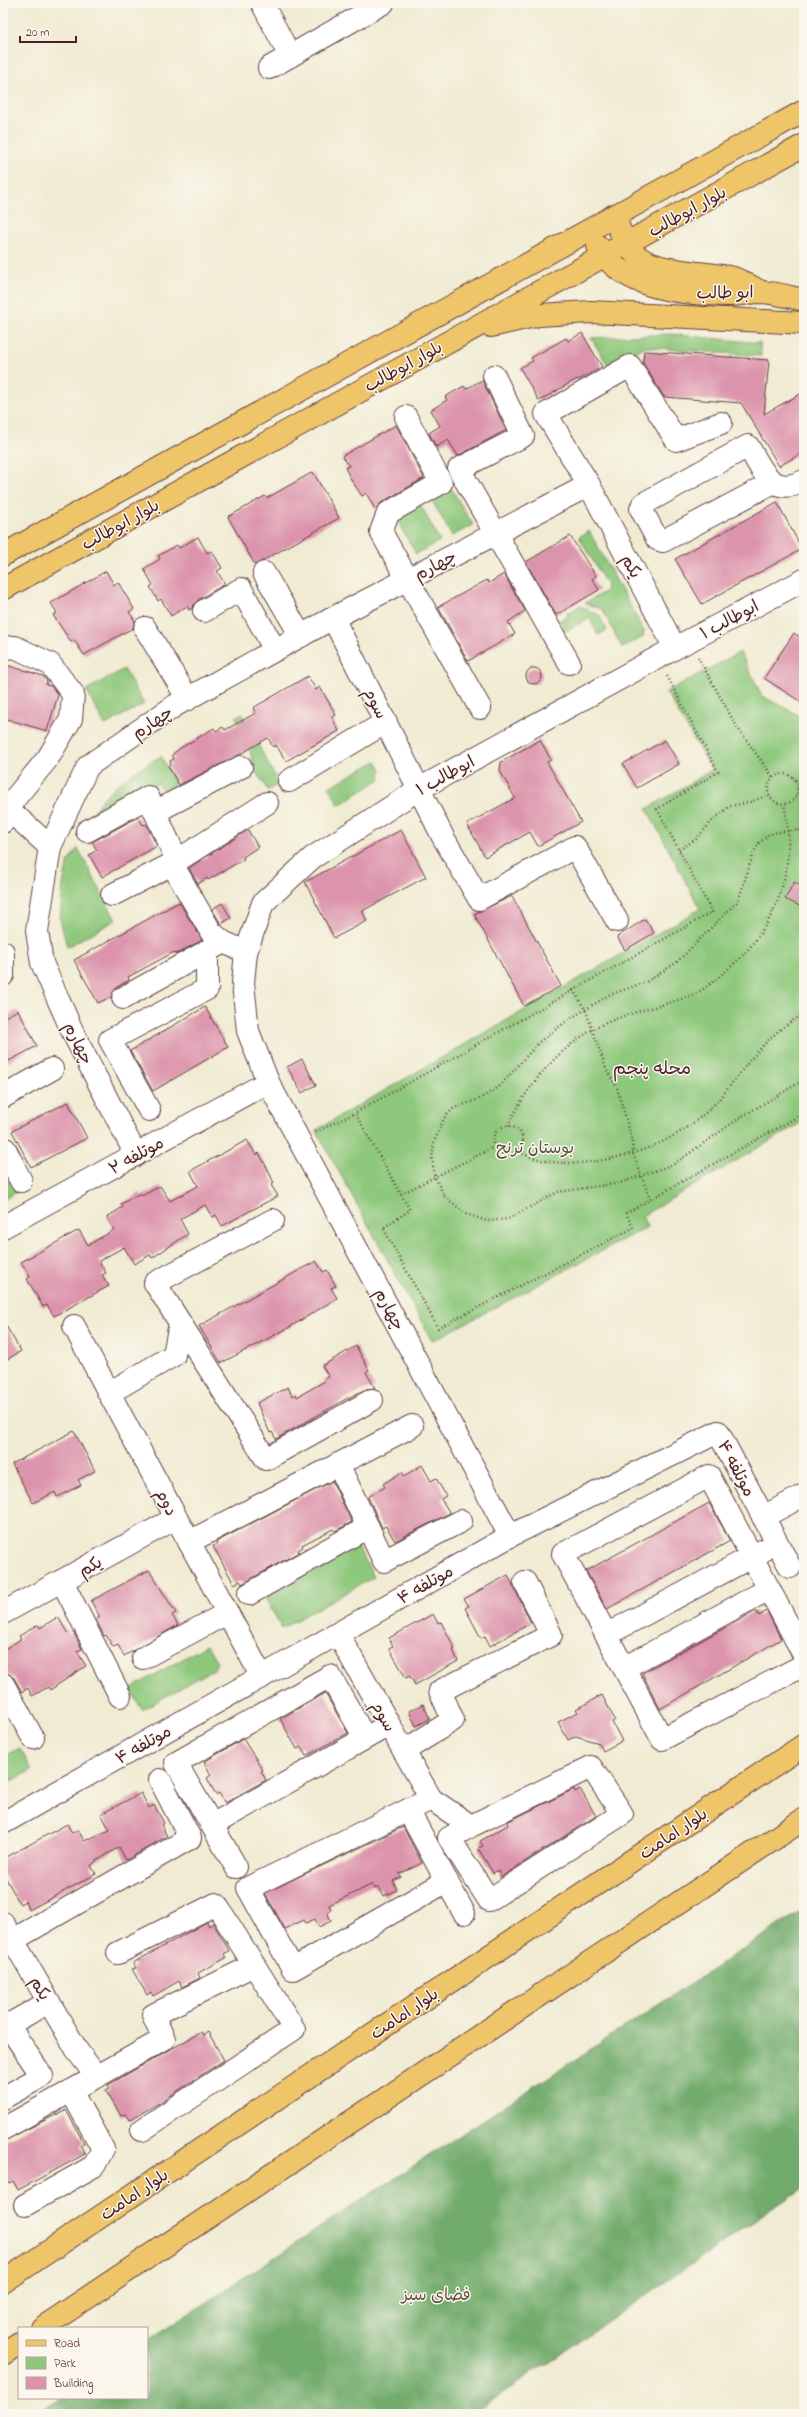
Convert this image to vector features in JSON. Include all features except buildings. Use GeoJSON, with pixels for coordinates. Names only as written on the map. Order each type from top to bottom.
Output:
{"type":"FeatureCollection","features":[{"type":"Feature","properties":{"kind":"main road","name":"بلوار ابوطالب"},"geometry":{"type":"LineString","coordinates":[[3,555],[804,111]]}},
{"type":"Feature","properties":{"kind":"main road","name":"بلوار ابوطالب"},"geometry":{"type":"LineString","coordinates":[[3,589],[463,332],[605,257],[804,145]]}},
{"type":"Feature","properties":{"kind":"main road","name":"ابو طالب"},"geometry":{"type":"LineString","coordinates":[[613,216],[628,244],[639,258],[652,263],[734,278],[762,292]]}},
{"type":"Feature","properties":{"kind":"main road"},"geometry":{"type":"LineString","coordinates":[[589,230],[605,257]]}},
{"type":"Feature","properties":{"kind":"main road","name":"ابو طالب"},"geometry":{"type":"LineString","coordinates":[[605,257],[638,280],[662,288],[699,294],[730,295],[762,292]]}},
{"type":"Feature","properties":{"kind":"main road"},"geometry":{"type":"LineString","coordinates":[[762,292],[804,300]]}},
{"type":"Feature","properties":{"kind":"main road"},"geometry":{"type":"LineString","coordinates":[[463,332],[539,315],[591,312],[804,323]]}},
{"type":"Feature","properties":{"kind":"main road","name":"بلوار امامت"},"geometry":{"type":"LineString","coordinates":[[3,2282],[804,1745]]}},
{"type":"Feature","properties":{"kind":"main road"},"geometry":{"type":"LineString","coordinates":[[44,2327],[804,1820]]}},
{"type":"Feature","properties":{"kind":"main road"},"geometry":{"type":"LineString","coordinates":[[3,2354],[18,2344]]}},
{"type":"Feature","properties":{"kind":"street"},"geometry":{"type":"LineString","coordinates":[[262,3],[290,56]]}},
{"type":"Feature","properties":{"kind":"street"},"geometry":{"type":"LineString","coordinates":[[268,68],[383,3]]}},
{"type":"Feature","properties":{"kind":"street","name":"یکم"},"geometry":{"type":"LineString","coordinates":[[674,648],[589,485],[546,414],[630,366],[676,440],[721,423]]}},
{"type":"Feature","properties":{"kind":"street"},"geometry":{"type":"LineString","coordinates":[[494,376],[523,436],[459,469],[569,663]]}},
{"type":"Feature","properties":{"kind":"street"},"geometry":{"type":"LineString","coordinates":[[406,417],[441,483],[388,513],[381,532],[480,708]]}},
{"type":"Feature","properties":{"kind":"street"},"geometry":{"type":"LineString","coordinates":[[772,483],[663,542],[657,539],[641,509],[643,504],[748,446],[772,483],[780,486],[794,486],[804,481]]}},
{"type":"Feature","properties":{"kind":"street","name":"چهارم"},"geometry":{"type":"LineString","coordinates":[[136,1155],[74,1035],[42,963],[37,931],[50,847],[88,766],[188,699],[275,650],[333,618],[589,485]]}},
{"type":"Feature","properties":{"kind":"street"},"geometry":{"type":"LineString","coordinates":[[264,573],[301,636]]}},
{"type":"Feature","properties":{"kind":"street","name":"ابوطالب ۱"},"geometry":{"type":"LineString","coordinates":[[268,1082],[248,1031],[243,983],[246,952],[262,903],[312,858],[419,789],[674,648],[804,580]]}},
{"type":"Feature","properties":{"kind":"street"},"geometry":{"type":"LineString","coordinates":[[204,611],[241,589],[275,650]]}},
{"type":"Feature","properties":{"kind":"street","name":"سوم"},"geometry":{"type":"LineString","coordinates":[[333,618],[443,836],[479,899],[575,847],[618,920]]}},
{"type":"Feature","properties":{"kind":"street"},"geometry":{"type":"LineString","coordinates":[[145,628],[188,699]]}},
{"type":"Feature","properties":{"kind":"street"},"geometry":{"type":"LineString","coordinates":[[3,648],[15,648],[50,664],[73,694],[71,719],[48,758],[5,815],[50,847]]}},
{"type":"Feature","properties":{"kind":"street"},"geometry":{"type":"LineString","coordinates":[[289,781],[386,722]]}},
{"type":"Feature","properties":{"kind":"street"},"geometry":{"type":"LineString","coordinates":[[155,812],[241,767]]}},
{"type":"Feature","properties":{"kind":"street"},"geometry":{"type":"LineString","coordinates":[[86,831],[148,797],[175,862],[211,932],[215,946],[208,989],[110,1040],[148,1110]]}},
{"type":"Feature","properties":{"kind":"street"},"geometry":{"type":"LineString","coordinates":[[112,894],[175,862],[267,803]]}},
{"type":"Feature","properties":{"kind":"street"},"geometry":{"type":"LineString","coordinates":[[123,998],[215,946],[246,952]]}},
{"type":"Feature","properties":{"kind":"street"},"geometry":{"type":"LineString","coordinates":[[3,952],[3,975]]}},
{"type":"Feature","properties":{"kind":"street"},"geometry":{"type":"LineString","coordinates":[[3,1097],[52,1069]]}},
{"type":"Feature","properties":{"kind":"street","name":"چهارم"},"geometry":{"type":"LineString","coordinates":[[268,1082],[510,1536]]}},
{"type":"Feature","properties":{"kind":"street","name":"موتلفه ۲"},"geometry":{"type":"LineString","coordinates":[[3,1227],[268,1082]]}},
{"type":"Feature","properties":{"kind":"street"},"geometry":{"type":"LineString","coordinates":[[4,1148],[21,1181]]}},
{"type":"Feature","properties":{"kind":"street"},"geometry":{"type":"LineString","coordinates":[[273,1220],[155,1283],[266,1459],[372,1400]]}},
{"type":"Feature","properties":{"kind":"street"},"geometry":{"type":"LineString","coordinates":[[109,1393],[174,1355],[180,1323]]}},
{"type":"Feature","properties":{"kind":"street","name":"دوم"},"geometry":{"type":"LineString","coordinates":[[74,1326],[262,1677]]}},
{"type":"Feature","properties":{"kind":"street"},"geometry":{"type":"LineString","coordinates":[[189,1542],[412,1426]]}},
{"type":"Feature","properties":{"kind":"street","name":"موتلفه ۴"},"geometry":{"type":"LineString","coordinates":[[3,1823],[510,1536],[718,1432],[790,1568]]}},
{"type":"Feature","properties":{"kind":"street"},"geometry":{"type":"LineString","coordinates":[[338,1464],[384,1561],[461,1521]]}},
{"type":"Feature","properties":{"kind":"street"},"geometry":{"type":"LineString","coordinates":[[804,1655],[709,1476],[563,1554],[662,1738],[804,1665]]}},
{"type":"Feature","properties":{"kind":"street"},"geometry":{"type":"LineString","coordinates":[[764,1517],[804,1495]]}},
{"type":"Feature","properties":{"kind":"street","name":"یکم"},"geometry":{"type":"LineString","coordinates":[[3,1613],[176,1518]]}},
{"type":"Feature","properties":{"kind":"street"},"geometry":{"type":"LineString","coordinates":[[249,1594],[368,1527]]}},
{"type":"Feature","properties":{"kind":"street"},"geometry":{"type":"LineString","coordinates":[[606,1635],[752,1557],[777,1542]]}},
{"type":"Feature","properties":{"kind":"street"},"geometry":{"type":"LineString","coordinates":[[62,1581],[120,1696]]}},
{"type":"Feature","properties":{"kind":"street"},"geometry":{"type":"LineString","coordinates":[[404,1751],[453,1720],[440,1691],[551,1635],[525,1582]]}},
{"type":"Feature","properties":{"kind":"street"},"geometry":{"type":"LineString","coordinates":[[624,1668],[769,1589]]}},
{"type":"Feature","properties":{"kind":"street"},"geometry":{"type":"LineString","coordinates":[[143,1658],[227,1613]]}},
{"type":"Feature","properties":{"kind":"street","name":"سوم"},"geometry":{"type":"LineString","coordinates":[[338,1634],[432,1799]]}},
{"type":"Feature","properties":{"kind":"street"},"geometry":{"type":"LineString","coordinates":[[236,1867],[176,1762],[330,1676],[365,1738]]}},
{"type":"Feature","properties":{"kind":"street"},"geometry":{"type":"LineString","coordinates":[[3,1684],[33,1738]]}},
{"type":"Feature","properties":{"kind":"street"},"geometry":{"type":"LineString","coordinates":[[212,1825],[389,1724]]}},
{"type":"Feature","properties":{"kind":"street"},"geometry":{"type":"LineString","coordinates":[[591,1768],[622,1814],[489,1900],[449,1838],[472,1826],[591,1768]]}},
{"type":"Feature","properties":{"kind":"street"},"geometry":{"type":"LineString","coordinates":[[8,1932],[190,1838],[160,1780]]}},
{"type":"Feature","properties":{"kind":"street"},"geometry":{"type":"LineString","coordinates":[[447,1881],[293,1969],[248,1888],[432,1799],[472,1826]]}},
{"type":"Feature","properties":{"kind":"street"},"geometry":{"type":"LineString","coordinates":[[408,1810],[464,1913]]}},
{"type":"Feature","properties":{"kind":"street"},"geometry":{"type":"LineString","coordinates":[[118,1953],[216,1904],[294,2029],[142,2130]]}},
{"type":"Feature","properties":{"kind":"street","name":"یکم"},"geometry":{"type":"LineString","coordinates":[[8,1932],[78,2052],[97,2077]]}},
{"type":"Feature","properties":{"kind":"street"},"geometry":{"type":"LineString","coordinates":[[3,2129],[164,2039],[153,2015],[254,1965]]}},
{"type":"Feature","properties":{"kind":"street"},"geometry":{"type":"LineString","coordinates":[[3,2098],[42,2076],[8,2025],[49,2002]]}},
{"type":"Feature","properties":{"kind":"street"},"geometry":{"type":"LineString","coordinates":[[25,2205],[94,2166],[103,2149],[71,2091]]}},
{"type":"Feature","properties":{"kind":"path"},"geometry":{"type":"LineString","coordinates":[[674,648],[737,727],[773,777]]}},
{"type":"Feature","properties":{"kind":"path"},"geometry":{"type":"LineString","coordinates":[[300,1140],[355,1113],[712,912],[656,809],[718,772],[674,648]]}},
{"type":"Feature","properties":{"kind":"path"},"geometry":{"type":"LineString","coordinates":[[787,774],[795,780],[798,785],[797,795],[789,802],[784,804],[775,802],[769,794],[768,785],[773,777],[787,774]]}},
{"type":"Feature","properties":{"kind":"path"},"geometry":{"type":"LineString","coordinates":[[795,780],[804,775]]}},
{"type":"Feature","properties":{"kind":"path"},"geometry":{"type":"LineString","coordinates":[[679,850],[696,839],[713,820],[730,806],[750,802],[769,794]]}},
{"type":"Feature","properties":{"kind":"path"},"geometry":{"type":"LineString","coordinates":[[494,1147],[495,1133],[508,1126],[536,1079],[571,1044],[593,1030],[640,1010],[693,994],[716,980],[746,953],[762,935],[773,914],[787,865],[788,829],[784,804]]}},
{"type":"Feature","properties":{"kind":"path"},"geometry":{"type":"LineString","coordinates":[[804,830],[788,829],[768,835],[759,843],[754,852],[738,901],[676,963],[646,982],[609,996],[585,1009],[539,1042],[499,1087],[484,1096],[454,1108],[444,1118],[434,1142],[432,1159],[435,1177],[444,1196],[458,1209],[476,1218],[498,1221],[508,1219],[558,1192],[620,1183],[674,1164],[741,1117],[804,1080]]}},
{"type":"Feature","properties":{"kind":"path"},"geometry":{"type":"LineString","coordinates":[[573,990],[585,1009],[607,1071],[617,1088],[631,1136],[633,1153],[650,1199]]}},
{"type":"Feature","properties":{"kind":"path"},"geometry":{"type":"LineString","coordinates":[[519,1152],[531,1158],[566,1163],[595,1162],[633,1153],[668,1140],[706,1113],[756,1052],[777,1031],[804,1014]]}},
{"type":"Feature","properties":{"kind":"path"},"geometry":{"type":"LineString","coordinates":[[355,1113],[410,1210],[382,1228],[438,1328],[633,1228],[626,1213],[804,1113]]}},
{"type":"Feature","properties":{"kind":"path"},"geometry":{"type":"LineString","coordinates":[[494,1147],[505,1156],[515,1155],[519,1152],[524,1143],[523,1137],[518,1129],[508,1126]]}},
{"type":"Feature","properties":{"kind":"path"},"geometry":{"type":"LineString","coordinates":[[401,1194],[494,1147]]}},
{"type":"Feature","properties":{"kind":"green space"},"geometry":{"type":"Polygon","coordinates":[[[669,334],[760,343],[761,356],[644,347],[609,367],[591,338],[669,334]]]}},
{"type":"Feature","properties":{"kind":"green space"},"geometry":{"type":"Polygon","coordinates":[[[451,488],[473,525],[452,536],[431,499],[451,488]]]}},
{"type":"Feature","properties":{"kind":"green space"},"geometry":{"type":"Polygon","coordinates":[[[420,504],[440,541],[416,554],[399,524],[400,515],[420,504]]]}},
{"type":"Feature","properties":{"kind":"green space"},"geometry":{"type":"Polygon","coordinates":[[[589,531],[644,631],[643,637],[622,648],[603,610],[585,603],[606,591],[607,585],[579,537],[589,531]]]}},
{"type":"Feature","properties":{"kind":"green space"},"geometry":{"type":"Polygon","coordinates":[[[580,606],[599,615],[607,630],[598,635],[589,618],[557,636],[552,625],[568,616],[567,613],[580,606]]]}},
{"type":"Feature","properties":{"kind":"green space","name":"بوستان ترنج"},"geometry":{"type":"Polygon","coordinates":[[[740,652],[762,696],[804,718],[804,1121],[642,1216],[647,1227],[432,1341],[316,1130],[700,909],[647,809],[712,770],[666,692],[740,652]]]}},
{"type":"Feature","properties":{"kind":"green space"},"geometry":{"type":"Polygon","coordinates":[[[124,669],[144,704],[105,725],[86,690],[124,669]]]}},
{"type":"Feature","properties":{"kind":"green space"},"geometry":{"type":"Polygon","coordinates":[[[242,714],[279,784],[268,790],[254,769],[249,746],[236,717],[242,714]]]}},
{"type":"Feature","properties":{"kind":"green space"},"geometry":{"type":"Polygon","coordinates":[[[161,756],[181,794],[168,803],[158,783],[89,823],[94,811],[109,792],[139,769],[161,756]]]}},
{"type":"Feature","properties":{"kind":"green space"},"geometry":{"type":"Polygon","coordinates":[[[376,761],[381,769],[380,779],[339,805],[329,787],[376,761]]]}},
{"type":"Feature","properties":{"kind":"green space"},"geometry":{"type":"Polygon","coordinates":[[[78,848],[116,920],[67,947],[60,919],[63,884],[68,862],[78,848]]]}},
{"type":"Feature","properties":{"kind":"green space"},"geometry":{"type":"Polygon","coordinates":[[[3,1163],[18,1191],[3,1200],[3,1163]]]}},
{"type":"Feature","properties":{"kind":"green space"},"geometry":{"type":"Polygon","coordinates":[[[357,1546],[374,1577],[282,1628],[265,1598],[357,1546]]]}},
{"type":"Feature","properties":{"kind":"green space"},"geometry":{"type":"Polygon","coordinates":[[[207,1645],[217,1662],[214,1669],[142,1710],[130,1689],[207,1645]]]}},
{"type":"Feature","properties":{"kind":"green space"},"geometry":{"type":"Polygon","coordinates":[[[20,1748],[32,1770],[3,1786],[3,1757],[20,1748]]]}},
{"type":"Feature","properties":{"kind":"green space","name":"فضای سبز"},"geometry":{"type":"Polygon","coordinates":[[[804,1909],[804,2187],[473,2414],[37,2414],[60,2399],[148,2399],[148,2340],[804,1909]]]}},
{"type":"Feature","properties":{"kind":"district","name":"محله پنجم"},"geometry":{"type":"Point","coordinates":[652,1068]}}]}
